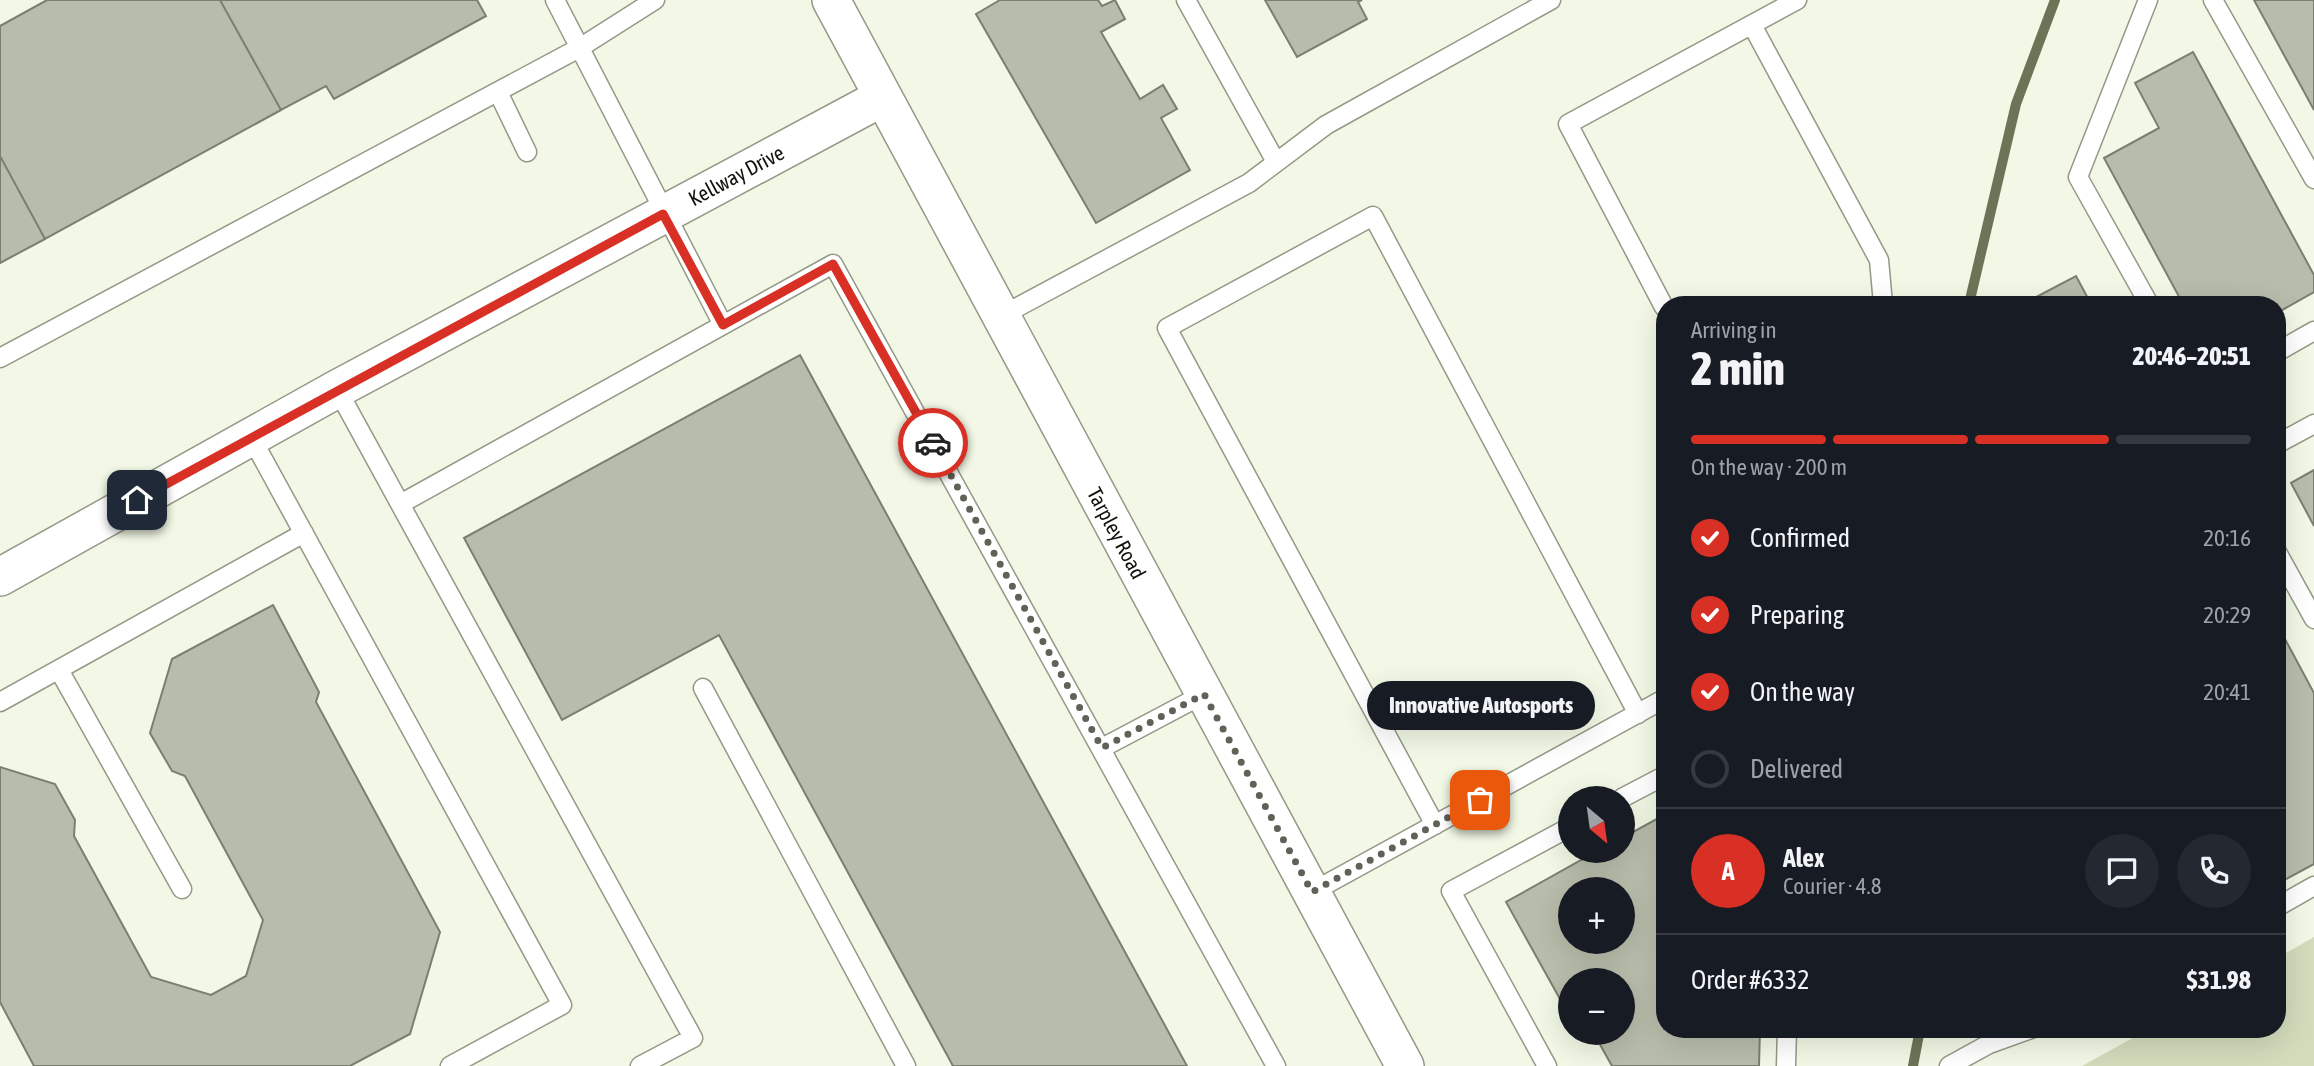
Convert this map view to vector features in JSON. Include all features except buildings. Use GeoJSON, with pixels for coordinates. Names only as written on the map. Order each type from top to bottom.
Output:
{"type":"FeatureCollection","features":[{"type":"Feature","properties":{"kind":"street","name":"Tarpley Road"},"geometry":{"type":"LineString","coordinates":[[831,0],[1405,1066]]}},
{"type":"Feature","properties":{"kind":"street","name":"Kellway Drive"},"geometry":{"type":"LineString","coordinates":[[0,576],[337,389],[883,97]]}},
{"type":"Feature","properties":{"kind":"lane"},"geometry":{"type":"LineString","coordinates":[[555,0],[663,214],[723,325]]}},
{"type":"Feature","properties":{"kind":"lane"},"geometry":{"type":"LineString","coordinates":[[0,358],[581,47],[655,0]]}},
{"type":"Feature","properties":{"kind":"lane"},"geometry":{"type":"LineString","coordinates":[[1186,0],[1276,162]]}},
{"type":"Feature","properties":{"kind":"lane"},"geometry":{"type":"LineString","coordinates":[[1001,316],[1249,183],[1326,125],[1551,0]]}},
{"type":"Feature","properties":{"kind":"lane"},"geometry":{"type":"LineString","coordinates":[[1658,296],[1568,124],[1797,0]]}},
{"type":"Feature","properties":{"kind":"lane"},"geometry":{"type":"LineString","coordinates":[[2145,296],[2078,177],[2148,0]]}},
{"type":"Feature","properties":{"kind":"lane"},"geometry":{"type":"LineString","coordinates":[[2213,0],[2314,179]]}},
{"type":"Feature","properties":{"kind":"lane"},"geometry":{"type":"LineString","coordinates":[[1752,25],[1879,260],[1882,296]]}},
{"type":"Feature","properties":{"kind":"lane"},"geometry":{"type":"LineString","coordinates":[[498,92],[527,152]]}},
{"type":"Feature","properties":{"kind":"lane"},"geometry":{"type":"LineString","coordinates":[[1435,825],[1167,328],[1373,216],[1638,714]]}},
{"type":"Feature","properties":{"kind":"lane"},"geometry":{"type":"LineString","coordinates":[[402,503],[833,264],[1276,1066]]}},
{"type":"Feature","properties":{"kind":"lane"},"geometry":{"type":"LineString","coordinates":[[2286,347],[2314,331]]}},
{"type":"Feature","properties":{"kind":"lane"},"geometry":{"type":"LineString","coordinates":[[337,389],[402,503],[693,1038],[640,1066]]}},
{"type":"Feature","properties":{"kind":"lane"},"geometry":{"type":"LineString","coordinates":[[2286,439],[2314,424]]}},
{"type":"Feature","properties":{"kind":"lane"},"geometry":{"type":"LineString","coordinates":[[251,437],[562,1005],[450,1066]]}},
{"type":"Feature","properties":{"kind":"lane"},"geometry":{"type":"LineString","coordinates":[[0,702],[304,533]]}},
{"type":"Feature","properties":{"kind":"lane"},"geometry":{"type":"LineString","coordinates":[[2286,569],[2314,620]]}},
{"type":"Feature","properties":{"kind":"lane"},"geometry":{"type":"LineString","coordinates":[[59,670],[182,889]]}},
{"type":"Feature","properties":{"kind":"lane"},"geometry":{"type":"LineString","coordinates":[[704,688],[906,1066]]}},
{"type":"Feature","properties":{"kind":"lane"},"geometry":{"type":"LineString","coordinates":[[1102,748],[1204,694]]}},
{"type":"Feature","properties":{"kind":"lane"},"geometry":{"type":"LineString","coordinates":[[1312,892],[1656,704]]}},
{"type":"Feature","properties":{"kind":"lane"},"geometry":{"type":"LineString","coordinates":[[1635,791],[1656,780]]}},
{"type":"Feature","properties":{"kind":"lane"},"geometry":{"type":"LineString","coordinates":[[1547,1066],[1451,891],[1558,833]]}},
{"type":"Feature","properties":{"kind":"lane"},"geometry":{"type":"LineString","coordinates":[[2286,902],[2314,886]]}},
{"type":"Feature","properties":{"kind":"lane"},"geometry":{"type":"LineString","coordinates":[[1786,1066],[1787,1038]]}},
{"type":"Feature","properties":{"kind":"lane"},"geometry":{"type":"LineString","coordinates":[[1949,1066],[2006,1038]]}},
{"type":"Feature","properties":{"kind":"green space"},"geometry":{"type":"Polygon","coordinates":[[[2314,937],[2314,1066],[2082,1066],[2133,1038],[2286,1038],[2286,953],[2314,937]]]}},
{"type":"Feature","properties":{"kind":"waterway"},"geometry":{"type":"LineString","coordinates":[[1971,296],[2016,104],[2055,0]]}},
{"type":"Feature","properties":{"kind":"waterway"},"geometry":{"type":"LineString","coordinates":[[1913,1066],[1918,1038]]}},
{"type":"Feature","properties":{"kind":"way so far"},"geometry":{"type":"LineString","coordinates":[[933,443],[1102,748],[1204,694],[1312,892],[1480,800]]}},
{"type":"Feature","properties":{"kind":"place","name":"Innovative Autosports"},"geometry":{"type":"Point","coordinates":[1480,800]}},
{"type":"Feature","properties":{"kind":"route"},"geometry":{"type":"LineString","coordinates":[[137,500],[663,214],[723,325],[833,264],[933,443]]}}]}
